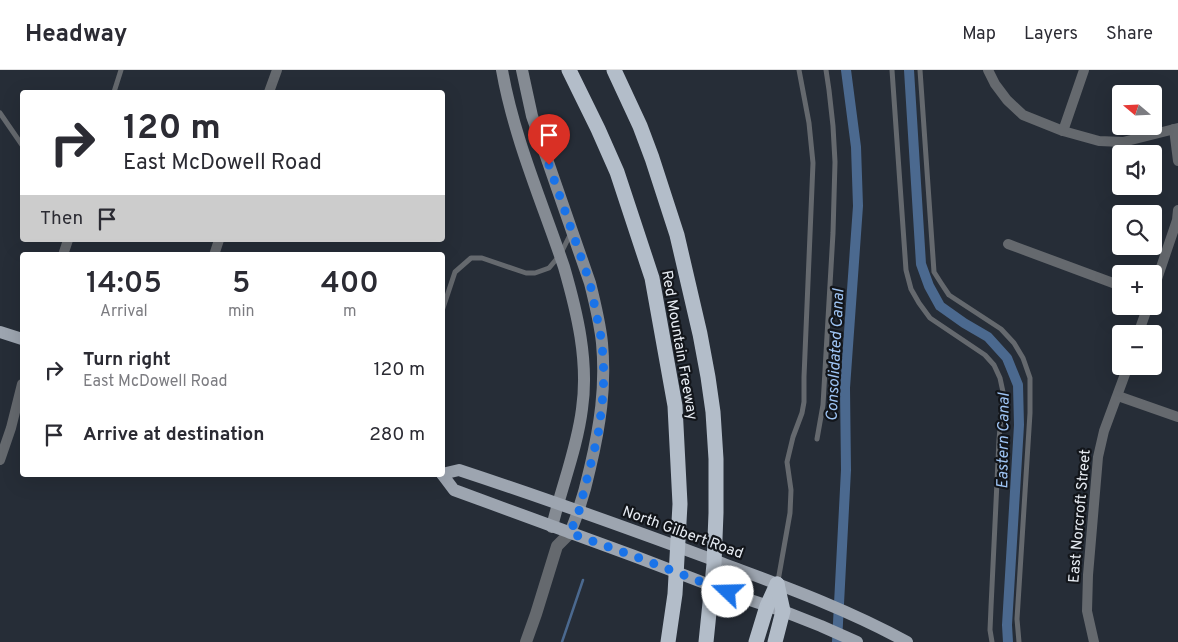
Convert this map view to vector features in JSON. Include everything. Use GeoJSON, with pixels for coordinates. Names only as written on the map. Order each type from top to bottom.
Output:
{"type":"FeatureCollection","features":[{"type":"Feature","properties":{"kind":"highway","name":"Red Mountain Freeway"},"geometry":{"type":"LineString","coordinates":[[569,70],[617,172],[652,278],[675,406],[680,504],[674,594],[668,642]]}},
{"type":"Feature","properties":{"kind":"highway","name":"Red Mountain Freeway"},"geometry":{"type":"LineString","coordinates":[[614,70],[643,134],[677,235],[706,368],[713,412],[716,459],[716,513],[714,564],[706,642]]}},
{"type":"Feature","properties":{"kind":"highway"},"geometry":{"type":"LineString","coordinates":[[756,642],[767,606],[777,584]]}},
{"type":"Feature","properties":{"kind":"highway"},"geometry":{"type":"LineString","coordinates":[[776,642],[784,611],[777,584]]}},
{"type":"Feature","properties":{"kind":"main road"},"geometry":{"type":"LineString","coordinates":[[502,70],[515,127],[570,288],[583,359],[583,408],[552,527]]}},
{"type":"Feature","properties":{"kind":"main road"},"geometry":{"type":"LineString","coordinates":[[523,74],[532,116],[590,283],[602,342],[604,376],[598,435],[579,511],[570,533]]}},
{"type":"Feature","properties":{"kind":"main road"},"geometry":{"type":"LineString","coordinates":[[0,332],[20,339]]}},
{"type":"Feature","properties":{"kind":"main road","name":"North Gilbert Road"},"geometry":{"type":"LineString","coordinates":[[445,473],[460,470],[635,531],[820,600],[907,642]]}},
{"type":"Feature","properties":{"kind":"main road","name":"North Gilbert Road"},"geometry":{"type":"LineString","coordinates":[[444,477],[454,490],[741,597],[784,611],[857,642]]}},
{"type":"Feature","properties":{"kind":"street"},"geometry":{"type":"LineString","coordinates":[[270,90],[277,70]]}},
{"type":"Feature","properties":{"kind":"street"},"geometry":{"type":"LineString","coordinates":[[988,70],[995,84],[1007,100],[1023,115],[1063,132],[1099,141],[1123,142],[1176,129],[1178,162]]}},
{"type":"Feature","properties":{"kind":"street"},"geometry":{"type":"LineString","coordinates":[[1063,132],[1084,70]]}},
{"type":"Feature","properties":{"kind":"street"},"geometry":{"type":"LineString","coordinates":[[1162,265],[1177,220],[1178,210]]}},
{"type":"Feature","properties":{"kind":"street"},"geometry":{"type":"LineString","coordinates":[[1008,244],[1112,283]]}},
{"type":"Feature","properties":{"kind":"street","name":"East Norcroft Street"},"geometry":{"type":"LineString","coordinates":[[1094,642],[1087,611],[1088,575],[1098,457],[1104,430],[1125,375]]}},
{"type":"Feature","properties":{"kind":"street"},"geometry":{"type":"LineString","coordinates":[[0,460],[11,428],[20,392]]}},
{"type":"Feature","properties":{"kind":"street"},"geometry":{"type":"LineString","coordinates":[[1118,396],[1178,417]]}},
{"type":"Feature","properties":{"kind":"street"},"geometry":{"type":"LineString","coordinates":[[552,527],[558,546]]}},
{"type":"Feature","properties":{"kind":"street"},"geometry":{"type":"LineString","coordinates":[[526,642],[558,546],[570,533]]}},
{"type":"Feature","properties":{"kind":"lane"},"geometry":{"type":"LineString","coordinates":[[115,90],[121,70]]}},
{"type":"Feature","properties":{"kind":"lane"},"geometry":{"type":"LineString","coordinates":[[777,584],[790,513],[791,490],[787,462],[792,437],[802,413],[804,402],[813,163],[809,124],[799,70]]}},
{"type":"Feature","properties":{"kind":"lane"},"geometry":{"type":"LineString","coordinates":[[817,439],[824,405],[835,162],[833,126],[826,70]]}},
{"type":"Feature","properties":{"kind":"lane"},"geometry":{"type":"LineString","coordinates":[[892,70],[906,270],[911,289],[930,318],[985,355],[994,365],[1000,378],[1003,392],[991,607],[990,630],[992,642]]}},
{"type":"Feature","properties":{"kind":"lane"},"geometry":{"type":"LineString","coordinates":[[920,70],[934,272],[949,295],[1001,329],[1014,343],[1023,358],[1030,378],[1030,423],[1017,619],[1019,642]]}},
{"type":"Feature","properties":{"kind":"lane"},"geometry":{"type":"LineString","coordinates":[[0,113],[20,141]]}},
{"type":"Feature","properties":{"kind":"lane"},"geometry":{"type":"LineString","coordinates":[[445,303],[456,272],[472,258],[482,258],[526,273],[536,273],[549,268],[560,255],[572,230]]}},
{"type":"Feature","properties":{"kind":"waterway","name":"Consolidated Canal"},"geometry":{"type":"LineString","coordinates":[[837,642],[846,470],[845,388],[858,206],[856,147],[846,70]]}},
{"type":"Feature","properties":{"kind":"waterway","name":"Eastern Canal"},"geometry":{"type":"LineString","coordinates":[[909,70],[921,264],[929,286],[940,306],[988,337],[1007,358],[1018,385],[1019,425],[1007,625],[1008,642]]}},
{"type":"Feature","properties":{"kind":"waterway"},"geometry":{"type":"LineString","coordinates":[[562,642],[583,580]]}},
{"type":"Feature","properties":{"kind":"route"},"geometry":{"type":"LineString","coordinates":[[549,165],[590,283],[602,342],[604,376],[598,435],[584,494],[570,533],[728,592]]}}]}
